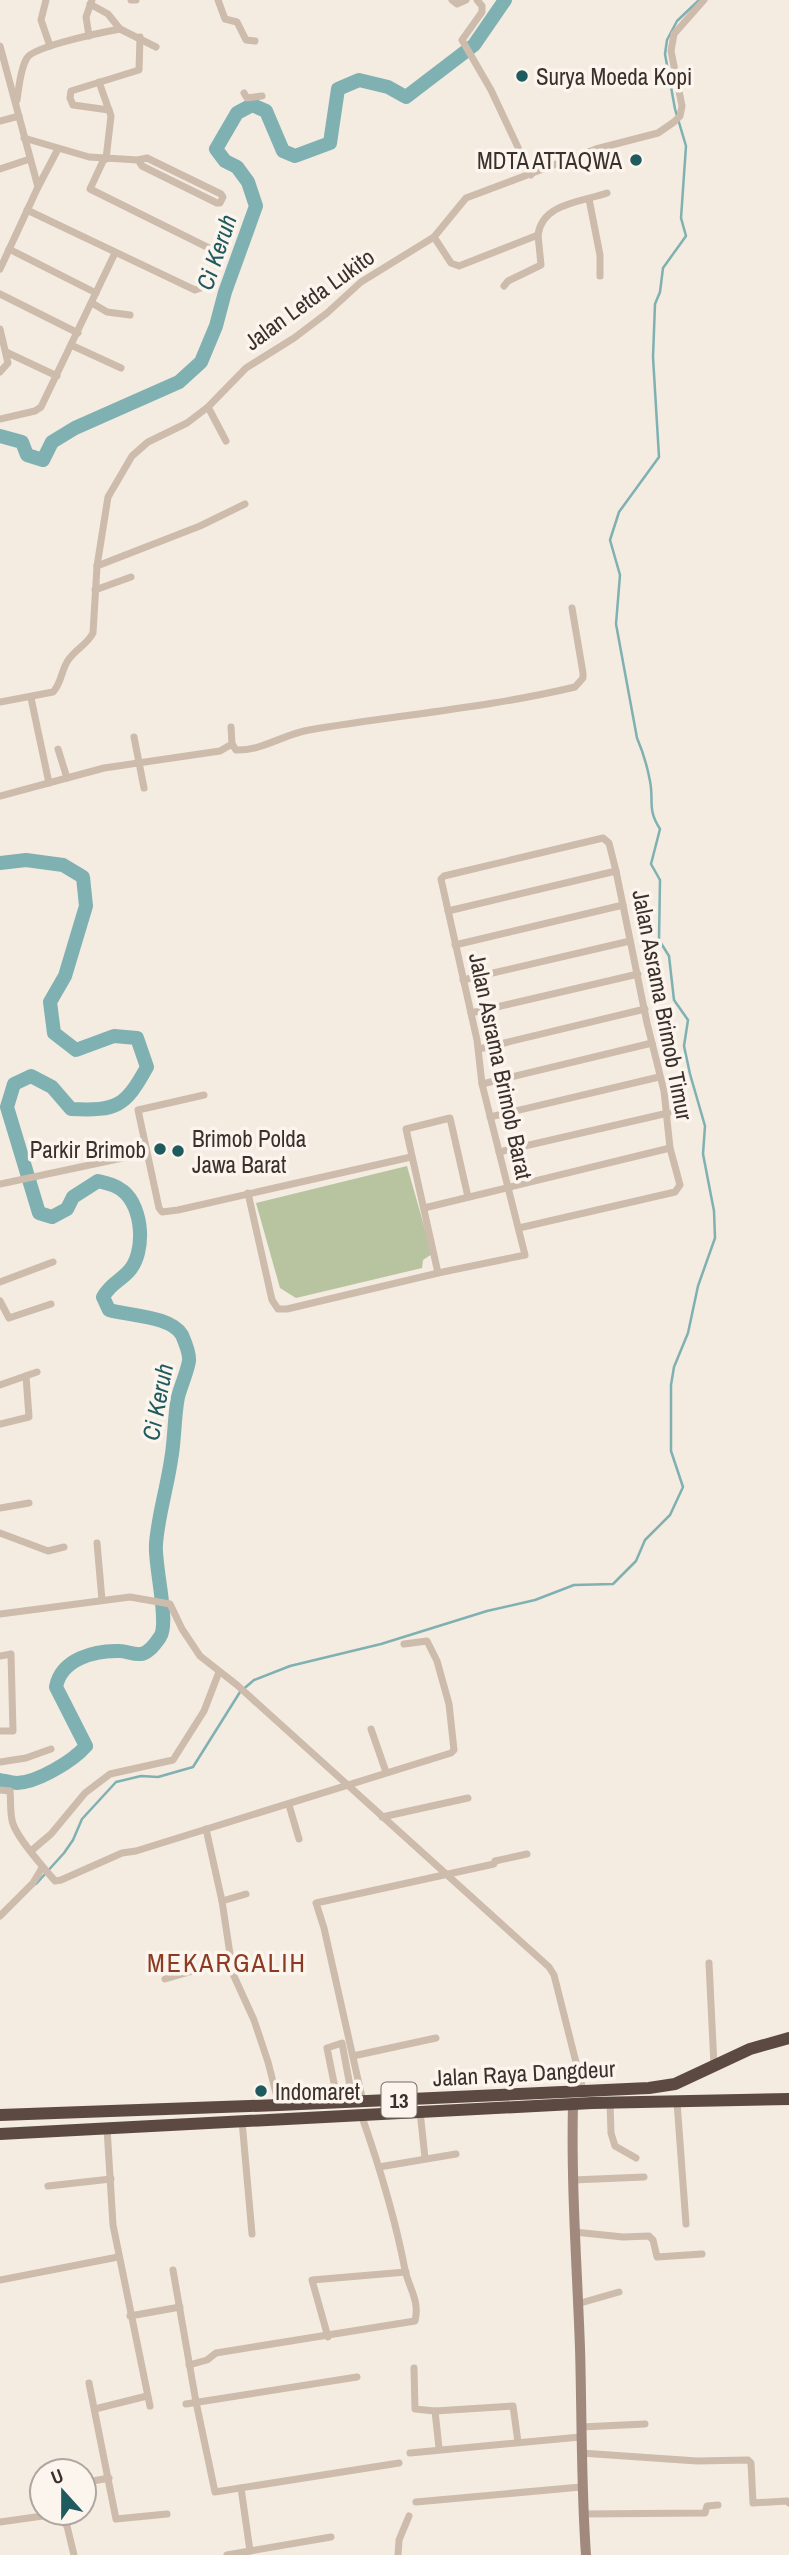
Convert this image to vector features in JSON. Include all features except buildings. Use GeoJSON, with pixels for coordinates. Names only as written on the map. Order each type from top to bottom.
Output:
{"type":"FeatureCollection","features":[{"type":"Feature","properties":{"kind":"highway","name":"Jalan Raya Dangdeur"},"geometry":{"type":"LineString","coordinates":[[0,2134],[242,2120],[359,2106],[649,2088],[675,2084],[750,2049],[789,2038]]}},
{"type":"Feature","properties":{"kind":"highway","name":"Jalan Raya Dangdeur"},"geometry":{"type":"LineString","coordinates":[[0,2115],[338,2103],[420,2111],[610,2102],[789,2099]]}},
{"type":"Feature","properties":{"kind":"street"},"geometry":{"type":"LineString","coordinates":[[46,0],[41,20],[50,46]]}},
{"type":"Feature","properties":{"kind":"street"},"geometry":{"type":"LineString","coordinates":[[218,0],[225,19],[237,22],[246,40],[255,41]]}},
{"type":"Feature","properties":{"kind":"street"},"geometry":{"type":"LineString","coordinates":[[452,0],[457,4],[466,0]]}},
{"type":"Feature","properties":{"kind":"street"},"geometry":{"type":"LineString","coordinates":[[477,0],[482,6],[482,12],[463,37],[465,46],[481,70],[531,175]]}},
{"type":"Feature","properties":{"kind":"street","name":"Jalan Letda Lukito"},"geometry":{"type":"LineString","coordinates":[[0,702],[52,692],[58,687],[67,663],[90,638],[93,632],[94,590],[108,497],[132,456],[148,442],[187,423],[208,407],[246,368],[294,338],[361,282],[434,237],[466,198],[596,149],[658,133],[677,119],[682,106],[671,51],[674,34],[704,0]]}},
{"type":"Feature","properties":{"kind":"street"},"geometry":{"type":"LineString","coordinates":[[89,36],[86,18],[91,2],[108,14],[120,29],[156,47]]}},
{"type":"Feature","properties":{"kind":"street"},"geometry":{"type":"LineString","coordinates":[[16,105],[27,58],[32,53],[120,29]]}},
{"type":"Feature","properties":{"kind":"street"},"geometry":{"type":"LineString","coordinates":[[109,110],[78,106],[70,102],[70,94],[74,89],[139,70],[140,37]]}},
{"type":"Feature","properties":{"kind":"street"},"geometry":{"type":"LineString","coordinates":[[0,46],[38,187]]}},
{"type":"Feature","properties":{"kind":"street"},"geometry":{"type":"LineString","coordinates":[[99,82],[111,116],[105,159],[88,193],[214,250],[217,257]]}},
{"type":"Feature","properties":{"kind":"street"},"geometry":{"type":"LineString","coordinates":[[244,93],[247,98],[262,96]]}},
{"type":"Feature","properties":{"kind":"street"},"geometry":{"type":"LineString","coordinates":[[0,121],[19,116]]}},
{"type":"Feature","properties":{"kind":"street"},"geometry":{"type":"LineString","coordinates":[[24,138],[58,149],[105,159],[138,160],[142,166],[217,203],[220,203],[223,197],[221,194]]}},
{"type":"Feature","properties":{"kind":"street"},"geometry":{"type":"LineString","coordinates":[[0,269],[58,149]]}},
{"type":"Feature","properties":{"kind":"street"},"geometry":{"type":"LineString","coordinates":[[0,169],[30,159]]}},
{"type":"Feature","properties":{"kind":"street"},"geometry":{"type":"LineString","coordinates":[[504,286],[508,281],[541,265],[538,235],[547,214],[562,206],[607,193]]}},
{"type":"Feature","properties":{"kind":"street"},"geometry":{"type":"LineString","coordinates":[[589,199],[600,255],[600,276]]}},
{"type":"Feature","properties":{"kind":"street"},"geometry":{"type":"LineString","coordinates":[[27,210],[195,290],[204,288]]}},
{"type":"Feature","properties":{"kind":"street"},"geometry":{"type":"LineString","coordinates":[[434,237],[451,263],[460,266],[538,235]]}},
{"type":"Feature","properties":{"kind":"street"},"geometry":{"type":"LineString","coordinates":[[9,248],[96,293]]}},
{"type":"Feature","properties":{"kind":"street"},"geometry":{"type":"LineString","coordinates":[[0,419],[38,409],[57,376],[115,253]]}},
{"type":"Feature","properties":{"kind":"street"},"geometry":{"type":"LineString","coordinates":[[0,294],[78,333]]}},
{"type":"Feature","properties":{"kind":"street"},"geometry":{"type":"LineString","coordinates":[[92,303],[107,312],[130,315]]}},
{"type":"Feature","properties":{"kind":"street"},"geometry":{"type":"LineString","coordinates":[[0,329],[7,366],[0,372]]}},
{"type":"Feature","properties":{"kind":"street"},"geometry":{"type":"LineString","coordinates":[[71,345],[121,368]]}},
{"type":"Feature","properties":{"kind":"street"},"geometry":{"type":"LineString","coordinates":[[6,352],[57,376]]}},
{"type":"Feature","properties":{"kind":"street"},"geometry":{"type":"LineString","coordinates":[[208,407],[226,441]]}},
{"type":"Feature","properties":{"kind":"street"},"geometry":{"type":"LineString","coordinates":[[97,566],[200,526],[245,503]]}},
{"type":"Feature","properties":{"kind":"street"},"geometry":{"type":"LineString","coordinates":[[94,590],[131,577]]}},
{"type":"Feature","properties":{"kind":"street"},"geometry":{"type":"LineString","coordinates":[[231,727],[232,744],[236,750],[249,749],[303,731],[463,709],[575,687],[583,678],[583,673],[572,608]]}},
{"type":"Feature","properties":{"kind":"street"},"geometry":{"type":"LineString","coordinates":[[31,698],[49,783]]}},
{"type":"Feature","properties":{"kind":"street"},"geometry":{"type":"LineString","coordinates":[[134,737],[144,788]]}},
{"type":"Feature","properties":{"kind":"street"},"geometry":{"type":"LineString","coordinates":[[0,796],[104,768],[220,751],[232,744]]}},
{"type":"Feature","properties":{"kind":"street"},"geometry":{"type":"LineString","coordinates":[[58,749],[67,778]]}},
{"type":"Feature","properties":{"kind":"street","name":"Jalan Asrama Brimob Timur"},"geometry":{"type":"LineString","coordinates":[[448,911],[441,880],[443,876],[600,838],[608,843],[668,1113],[670,1148],[680,1185],[675,1192],[519,1228]]}},
{"type":"Feature","properties":{"kind":"street"},"geometry":{"type":"LineString","coordinates":[[448,911],[616,871]]}},
{"type":"Feature","properties":{"kind":"street"},"geometry":{"type":"LineString","coordinates":[[455,945],[623,905]]}},
{"type":"Feature","properties":{"kind":"street","name":"Jalan Asrama Brimob Barat"},"geometry":{"type":"LineString","coordinates":[[438,1273],[525,1255],[482,1084],[479,1049],[448,911]]}},
{"type":"Feature","properties":{"kind":"street"},"geometry":{"type":"LineString","coordinates":[[463,980],[631,941]]}},
{"type":"Feature","properties":{"kind":"street"},"geometry":{"type":"LineString","coordinates":[[471,1013],[638,974]]}},
{"type":"Feature","properties":{"kind":"street"},"geometry":{"type":"LineString","coordinates":[[479,1049],[645,1009]]}},
{"type":"Feature","properties":{"kind":"street"},"geometry":{"type":"LineString","coordinates":[[482,1084],[652,1043]]}},
{"type":"Feature","properties":{"kind":"street"},"geometry":{"type":"LineString","coordinates":[[491,1117],[659,1077]]}},
{"type":"Feature","properties":{"kind":"street"},"geometry":{"type":"LineString","coordinates":[[204,1095],[138,1110],[162,1212],[411,1157]]}},
{"type":"Feature","properties":{"kind":"street"},"geometry":{"type":"LineString","coordinates":[[499,1152],[668,1113]]}},
{"type":"Feature","properties":{"kind":"street"},"geometry":{"type":"LineString","coordinates":[[248,1193],[272,1300],[278,1309],[288,1309],[438,1273],[406,1129],[450,1118],[468,1197]]}},
{"type":"Feature","properties":{"kind":"street"},"geometry":{"type":"LineString","coordinates":[[424,1208],[670,1148]]}},
{"type":"Feature","properties":{"kind":"street"},"geometry":{"type":"LineString","coordinates":[[0,1182],[146,1151]]}},
{"type":"Feature","properties":{"kind":"street"},"geometry":{"type":"LineString","coordinates":[[0,1282],[52,1262]]}},
{"type":"Feature","properties":{"kind":"street"},"geometry":{"type":"LineString","coordinates":[[0,1301],[9,1318],[51,1304]]}},
{"type":"Feature","properties":{"kind":"street"},"geometry":{"type":"LineString","coordinates":[[0,1385],[37,1371]]}},
{"type":"Feature","properties":{"kind":"street"},"geometry":{"type":"LineString","coordinates":[[0,1424],[29,1417],[26,1376]]}},
{"type":"Feature","properties":{"kind":"street"},"geometry":{"type":"LineString","coordinates":[[0,1508],[29,1503]]}},
{"type":"Feature","properties":{"kind":"street"},"geometry":{"type":"LineString","coordinates":[[0,1533],[48,1551],[64,1547]]}},
{"type":"Feature","properties":{"kind":"street"},"geometry":{"type":"LineString","coordinates":[[97,1543],[103,1600]]}},
{"type":"Feature","properties":{"kind":"street"},"geometry":{"type":"LineString","coordinates":[[0,1614],[130,1597],[170,1604],[182,1629],[201,1656],[551,1969],[583,2090]]}},
{"type":"Feature","properties":{"kind":"street"},"geometry":{"type":"LineString","coordinates":[[0,1790],[10,1791],[12,1822],[55,1881],[122,1853],[289,1805],[452,1753],[454,1750],[449,1704],[437,1661],[427,1641],[404,1644]]}},
{"type":"Feature","properties":{"kind":"street"},"geometry":{"type":"LineString","coordinates":[[0,1656],[11,1654],[13,1731],[0,1731]]}},
{"type":"Feature","properties":{"kind":"street"},"geometry":{"type":"LineString","coordinates":[[31,1851],[51,1835],[85,1793],[110,1774],[173,1760],[204,1711],[219,1672]]}},
{"type":"Feature","properties":{"kind":"street"},"geometry":{"type":"LineString","coordinates":[[371,1729],[386,1772]]}},
{"type":"Feature","properties":{"kind":"street"},"geometry":{"type":"LineString","coordinates":[[0,1762],[26,1758],[51,1749]]}},
{"type":"Feature","properties":{"kind":"street"},"geometry":{"type":"LineString","coordinates":[[383,1817],[468,1798]]}},
{"type":"Feature","properties":{"kind":"street"},"geometry":{"type":"LineString","coordinates":[[289,1805],[299,1839]]}},
{"type":"Feature","properties":{"kind":"street"},"geometry":{"type":"LineString","coordinates":[[206,1829],[237,1984],[250,2010],[279,2105]]}},
{"type":"Feature","properties":{"kind":"street"},"geometry":{"type":"LineString","coordinates":[[359,2106],[353,2056],[316,1903],[494,1864],[495,1861],[527,1854]]}},
{"type":"Feature","properties":{"kind":"street"},"geometry":{"type":"LineString","coordinates":[[0,1916],[45,1870]]}},
{"type":"Feature","properties":{"kind":"street"},"geometry":{"type":"LineString","coordinates":[[222,1901],[246,1894]]}},
{"type":"Feature","properties":{"kind":"street"},"geometry":{"type":"LineString","coordinates":[[165,1979],[231,1959]]}},
{"type":"Feature","properties":{"kind":"street"},"geometry":{"type":"LineString","coordinates":[[709,1964],[714,2066]]}},
{"type":"Feature","properties":{"kind":"street"},"geometry":{"type":"LineString","coordinates":[[353,2056],[436,2038]]}},
{"type":"Feature","properties":{"kind":"street"},"geometry":{"type":"LineString","coordinates":[[189,2365],[206,2360],[216,2353],[415,2321],[416,2302],[406,2272],[396,2225],[342,2043],[327,2048],[338,2103]]}},
{"type":"Feature","properties":{"kind":"street"},"geometry":{"type":"LineString","coordinates":[[610,2102],[611,2133],[615,2146],[636,2158]]}},
{"type":"Feature","properties":{"kind":"street"},"geometry":{"type":"LineString","coordinates":[[677,2102],[686,2224]]}},
{"type":"Feature","properties":{"kind":"street"},"geometry":{"type":"LineString","coordinates":[[573,2104],[581,2487],[586,2555]]}},
{"type":"Feature","properties":{"kind":"street"},"geometry":{"type":"LineString","coordinates":[[420,2111],[425,2158]]}},
{"type":"Feature","properties":{"kind":"street"},"geometry":{"type":"LineString","coordinates":[[242,2120],[252,2234]]}},
{"type":"Feature","properties":{"kind":"street"},"geometry":{"type":"LineString","coordinates":[[107,2128],[113,2225],[150,2406]]}},
{"type":"Feature","properties":{"kind":"street"},"geometry":{"type":"LineString","coordinates":[[379,2167],[456,2154]]}},
{"type":"Feature","properties":{"kind":"street"},"geometry":{"type":"LineString","coordinates":[[573,2180],[644,2177]]}},
{"type":"Feature","properties":{"kind":"street"},"geometry":{"type":"LineString","coordinates":[[48,2186],[111,2179]]}},
{"type":"Feature","properties":{"kind":"street"},"geometry":{"type":"LineString","coordinates":[[574,2232],[623,2237],[649,2236],[654,2242],[657,2258],[702,2254]]}},
{"type":"Feature","properties":{"kind":"street"},"geometry":{"type":"LineString","coordinates":[[0,2280],[118,2257]]}},
{"type":"Feature","properties":{"kind":"street"},"geometry":{"type":"LineString","coordinates":[[173,2270],[215,2492],[399,2463]]}},
{"type":"Feature","properties":{"kind":"street"},"geometry":{"type":"LineString","coordinates":[[328,2337],[312,2280],[406,2272]]}},
{"type":"Feature","properties":{"kind":"street"},"geometry":{"type":"LineString","coordinates":[[577,2304],[619,2292]]}},
{"type":"Feature","properties":{"kind":"street"},"geometry":{"type":"LineString","coordinates":[[130,2316],[180,2307]]}},
{"type":"Feature","properties":{"kind":"street"},"geometry":{"type":"LineString","coordinates":[[414,2368],[414,2407],[418,2411],[513,2406],[518,2442]]}},
{"type":"Feature","properties":{"kind":"street"},"geometry":{"type":"LineString","coordinates":[[187,2404],[357,2377]]}},
{"type":"Feature","properties":{"kind":"street"},"geometry":{"type":"LineString","coordinates":[[89,2383],[117,2519],[167,2514]]}},
{"type":"Feature","properties":{"kind":"street"},"geometry":{"type":"LineString","coordinates":[[95,2409],[147,2396]]}},
{"type":"Feature","properties":{"kind":"street"},"geometry":{"type":"LineString","coordinates":[[435,2411],[439,2448]]}},
{"type":"Feature","properties":{"kind":"street"},"geometry":{"type":"LineString","coordinates":[[410,2453],[518,2442],[645,2424]]}},
{"type":"Feature","properties":{"kind":"street"},"geometry":{"type":"LineString","coordinates":[[581,2453],[697,2461],[748,2460],[751,2463],[753,2504],[789,2503]]}},
{"type":"Feature","properties":{"kind":"street"},"geometry":{"type":"LineString","coordinates":[[98,2479],[109,2478]]}},
{"type":"Feature","properties":{"kind":"street"},"geometry":{"type":"LineString","coordinates":[[416,2502],[581,2487]]}},
{"type":"Feature","properties":{"kind":"street"},"geometry":{"type":"LineString","coordinates":[[241,2488],[250,2551]]}},
{"type":"Feature","properties":{"kind":"street"},"geometry":{"type":"LineString","coordinates":[[583,2514],[705,2513],[707,2506],[718,2505]]}},
{"type":"Feature","properties":{"kind":"street"},"geometry":{"type":"LineString","coordinates":[[0,2522],[57,2514],[67,2525],[74,2555]]}},
{"type":"Feature","properties":{"kind":"street"},"geometry":{"type":"LineString","coordinates":[[398,2555],[399,2540],[409,2516]]}},
{"type":"Feature","properties":{"kind":"street"},"geometry":{"type":"LineString","coordinates":[[227,2555],[331,2537]]}},
{"type":"Feature","properties":{"kind":"green space"},"geometry":{"type":"Polygon","coordinates":[[[407,1166],[432,1254],[423,1260],[422,1268],[296,1298],[280,1288],[256,1203],[407,1166]]]}},
{"type":"Feature","properties":{"kind":"waterway","name":"Ci Keruh"},"geometry":{"type":"LineString","coordinates":[[0,436],[22,442],[27,455],[43,460],[52,442],[75,428],[179,382],[201,362],[216,326],[225,292],[256,206],[248,182],[237,167],[225,161],[216,149],[237,113],[252,105],[266,111],[283,151],[295,156],[330,143],[338,89],[359,80],[388,87],[406,97],[474,45],[505,0]]}},
{"type":"Feature","properties":{"kind":"waterway"},"geometry":{"type":"LineString","coordinates":[[36,1884],[64,1853],[82,1819],[116,1782],[141,1776],[158,1777],[193,1767],[240,1692],[254,1680],[290,1666],[381,1644],[487,1611],[535,1600],[574,1585],[613,1584],[636,1561],[645,1540],[670,1515],[683,1487],[671,1451],[671,1385],[674,1367],[688,1333],[698,1286],[715,1238],[714,1211],[703,1154],[705,1126],[684,1046],[688,1020],[674,1000],[669,956],[659,940],[660,880],[651,864],[660,829],[652,811],[650,781],[637,738],[616,624],[620,575],[610,540],[619,512],[659,457],[653,357],[655,304],[660,292],[663,268],[686,236],[681,218],[686,146],[675,109],[665,54],[667,40],[677,21],[699,0]]}},
{"type":"Feature","properties":{"kind":"waterway","name":"Ci Keruh"},"geometry":{"type":"LineString","coordinates":[[0,863],[26,860],[63,865],[83,877],[86,906],[65,976],[50,1002],[54,1033],[76,1050],[114,1036],[137,1038],[147,1067],[125,1098],[118,1104],[99,1109],[71,1109],[52,1087],[31,1076],[14,1084],[7,1107],[39,1213],[52,1217],[67,1209],[73,1197],[98,1181],[123,1191],[130,1198],[138,1218],[138,1253],[129,1271],[103,1297],[109,1310],[160,1320],[177,1329],[182,1335],[189,1358],[178,1397],[172,1452],[157,1534],[156,1553],[163,1607],[163,1630],[160,1637],[144,1653],[100,1652],[80,1658],[65,1669],[56,1687],[86,1746],[64,1764],[35,1779],[17,1783],[0,1780]]}},
{"type":"Feature","properties":{"kind":"place","name":"Surya Moeda Kopi"},"geometry":{"type":"Point","coordinates":[522,76]}},
{"type":"Feature","properties":{"kind":"place","name":"MDTA ATTAQWA"},"geometry":{"type":"Point","coordinates":[636,160]}},
{"type":"Feature","properties":{"kind":"place","name":"Parkir Brimob"},"geometry":{"type":"Point","coordinates":[160,1149]}},
{"type":"Feature","properties":{"kind":"place","name":"Brimob Polda Jawa Barat"},"geometry":{"type":"Point","coordinates":[178,1151]}},
{"type":"Feature","properties":{"kind":"place","name":"Indomaret"},"geometry":{"type":"Point","coordinates":[261,2091]}},
{"type":"Feature","properties":{"kind":"district","name":"MEKARGALIH"},"geometry":{"type":"Point","coordinates":[227,1962]}}]}
